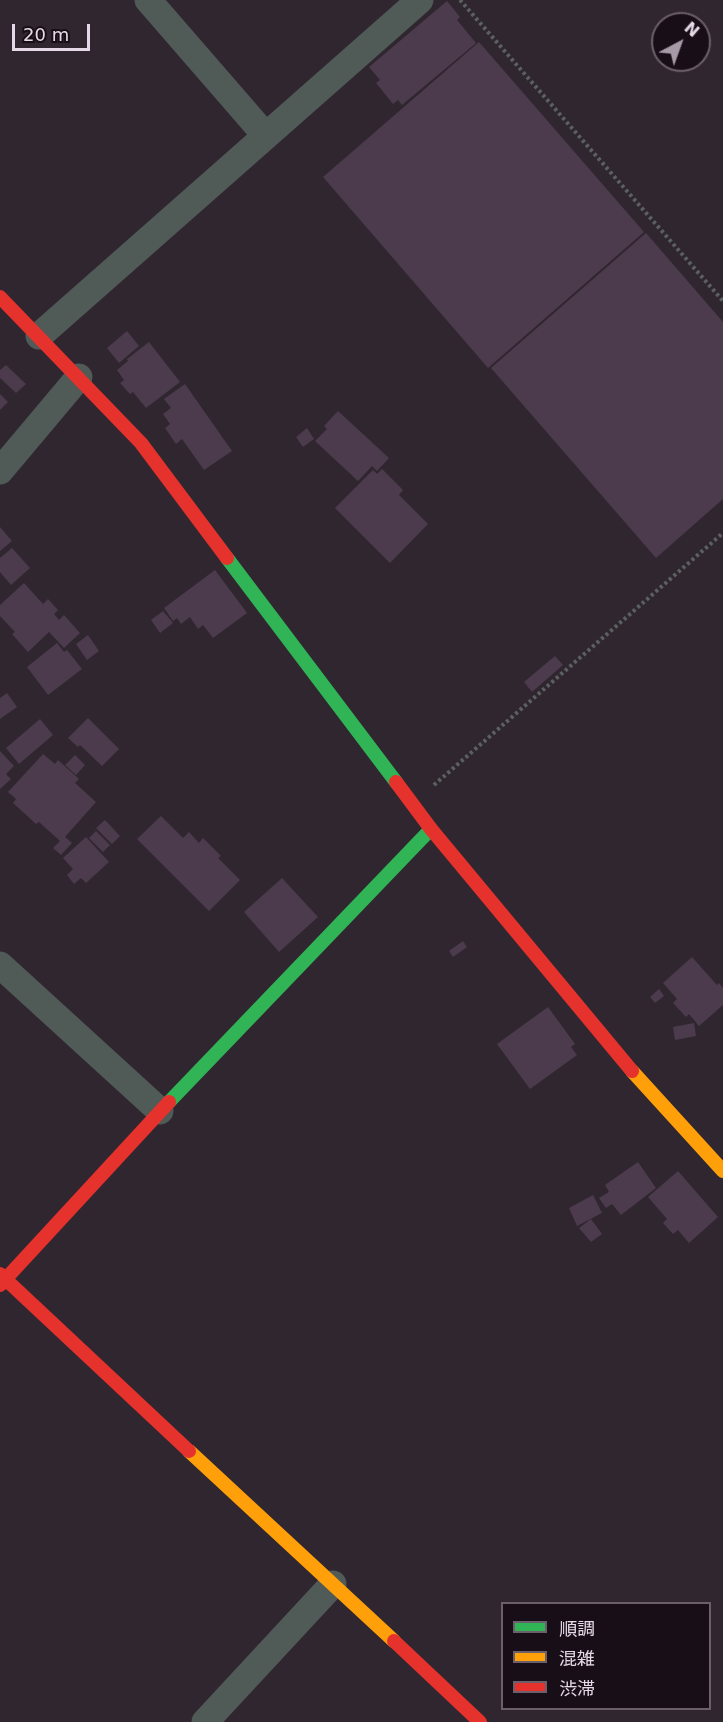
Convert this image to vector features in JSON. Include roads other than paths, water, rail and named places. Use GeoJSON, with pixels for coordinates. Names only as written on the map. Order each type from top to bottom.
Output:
{"type":"FeatureCollection","features":[{"type":"Feature","properties":{"kind":"street"},"geometry":{"type":"LineString","coordinates":[[148,0],[266,136]]}},
{"type":"Feature","properties":{"kind":"street"},"geometry":{"type":"LineString","coordinates":[[39,336],[420,0]]}},
{"type":"Feature","properties":{"kind":"street"},"geometry":{"type":"LineString","coordinates":[[0,297],[141,443],[431,829],[648,1090],[723,1171]]}},
{"type":"Feature","properties":{"kind":"street"},"geometry":{"type":"LineString","coordinates":[[0,471],[79,377]]}},
{"type":"Feature","properties":{"kind":"street"},"geometry":{"type":"LineString","coordinates":[[431,829],[2,1279],[480,1722]]}},
{"type":"Feature","properties":{"kind":"street"},"geometry":{"type":"LineString","coordinates":[[0,965],[160,1111]]}},
{"type":"Feature","properties":{"kind":"street"},"geometry":{"type":"LineString","coordinates":[[205,1722],[333,1584]]}}]}
